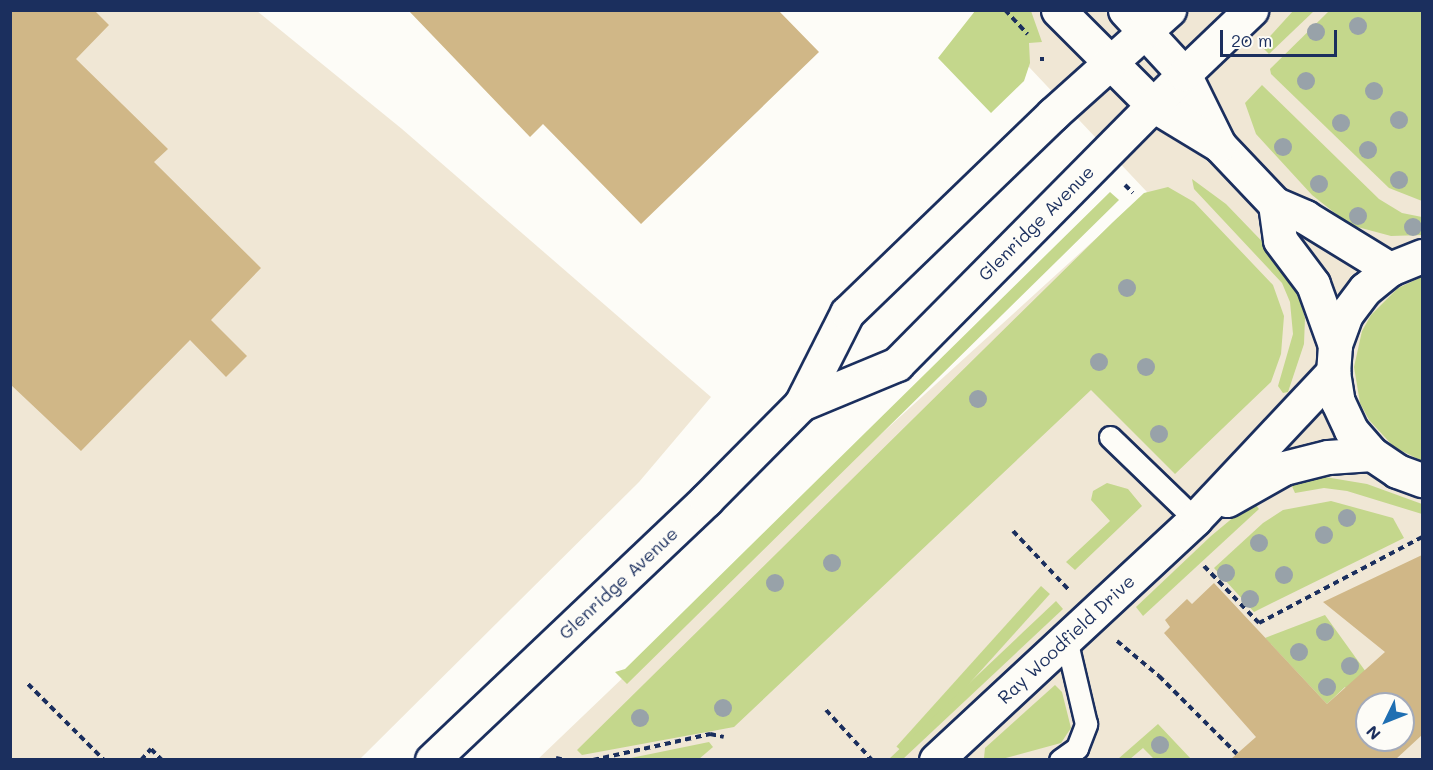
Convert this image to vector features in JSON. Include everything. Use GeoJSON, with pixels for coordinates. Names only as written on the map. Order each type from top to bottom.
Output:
{"type":"FeatureCollection","features":[{"type":"Feature","properties":{"kind":"street"},"geometry":{"type":"LineString","coordinates":[[1058,10],[1153,105],[1219,145],[1275,204],[1305,217],[1390,269]]}},
{"type":"Feature","properties":{"kind":"street","name":"Glenridge Avenue"},"geometry":{"type":"LineString","coordinates":[[801,404],[897,364],[1153,105],[1251,10]]}},
{"type":"Feature","properties":{"kind":"street"},"geometry":{"type":"LineString","coordinates":[[1146,17],[1184,74],[1219,145]]}},
{"type":"Feature","properties":{"kind":"street","name":"Glenridge Avenue"},"geometry":{"type":"LineString","coordinates":[[432,759],[706,500],[801,404],[847,314],[1109,62],[1146,17]]}},
{"type":"Feature","properties":{"kind":"street"},"geometry":{"type":"LineString","coordinates":[[1275,204],[1280,240],[1313,284],[1334,358],[1338,402],[1351,430],[1372,453],[1397,471],[1422,480]]}},
{"type":"Feature","properties":{"kind":"street"},"geometry":{"type":"LineString","coordinates":[[1334,358],[1346,314],[1365,289],[1390,269],[1422,256]]}},
{"type":"Feature","properties":{"kind":"street","name":"Ray Woodfield Drive"},"geometry":{"type":"LineString","coordinates":[[936,759],[1195,519],[1334,358]]}},
{"type":"Feature","properties":{"kind":"street","name":"Ray Woodfield Drive"},"geometry":{"type":"LineString","coordinates":[[1195,519],[1284,468],[1328,457],[1372,453]]}},
{"type":"Feature","properties":{"kind":"lane"},"geometry":{"type":"LineString","coordinates":[[1110,437],[1195,519]]}},
{"type":"Feature","properties":{"kind":"lane"},"geometry":{"type":"LineString","coordinates":[[1060,759],[1077,748],[1086,724],[1066,639]]}},
{"type":"Feature","properties":{"kind":"path"},"geometry":{"type":"LineString","coordinates":[[1005,10],[1036,43]]}},
{"type":"Feature","properties":{"kind":"path"},"geometry":{"type":"LineString","coordinates":[[1123,183],[1133,193]]}},
{"type":"Feature","properties":{"kind":"path"},"geometry":{"type":"LineString","coordinates":[[1013,531],[1054,574]]}},
{"type":"Feature","properties":{"kind":"path"},"geometry":{"type":"LineString","coordinates":[[1204,566],[1259,623],[1422,537]]}},
{"type":"Feature","properties":{"kind":"path"},"geometry":{"type":"LineString","coordinates":[[1115,638],[1237,754]]}},
{"type":"Feature","properties":{"kind":"path"},"geometry":{"type":"LineString","coordinates":[[28,684],[104,759]]}},
{"type":"Feature","properties":{"kind":"path"},"geometry":{"type":"LineString","coordinates":[[826,710],[872,759]]}},
{"type":"Feature","properties":{"kind":"path"},"geometry":{"type":"LineString","coordinates":[[593,759],[710,734],[724,737]]}},
{"type":"Feature","properties":{"kind":"path"},"geometry":{"type":"LineString","coordinates":[[141,759],[151,749],[162,759]]}},
{"type":"Feature","properties":{"kind":"path"},"geometry":{"type":"LineString","coordinates":[[556,758],[565,759]]}},
{"type":"Feature","properties":{"kind":"shaded area"},"geometry":{"type":"Polygon","coordinates":[[[10,11],[257,11],[402,129],[711,397],[639,482],[360,759],[11,759],[10,11]]]}},
{"type":"Feature","properties":{"kind":"shaded area"},"geometry":{"type":"Polygon","coordinates":[[[976,11],[1422,11],[1422,759],[537,760],[814,495],[1147,192],[976,11]]]}},
{"type":"Feature","properties":{"kind":"green space"},"geometry":{"type":"Polygon","coordinates":[[[975,11],[1031,11],[1042,42],[1029,43],[1030,63],[1024,81],[991,113],[938,58],[975,11]]]}},
{"type":"Feature","properties":{"kind":"green space"},"geometry":{"type":"Polygon","coordinates":[[[1293,11],[1314,11],[1269,54],[1261,46],[1293,11]]]}},
{"type":"Feature","properties":{"kind":"green space"},"geometry":{"type":"Polygon","coordinates":[[[1329,11],[1422,11],[1422,201],[1389,188],[1271,74],[1270,69],[1329,11]]]}},
{"type":"Feature","properties":{"kind":"green space"},"geometry":{"type":"Polygon","coordinates":[[[1262,85],[1379,199],[1402,213],[1422,217],[1422,235],[1391,236],[1350,225],[1312,195],[1256,134],[1245,103],[1262,85]]]}},
{"type":"Feature","properties":{"kind":"green space"},"geometry":{"type":"Polygon","coordinates":[[[1192,179],[1226,204],[1280,260],[1294,280],[1305,318],[1304,344],[1288,392],[1283,393],[1278,386],[1293,334],[1290,302],[1282,283],[1194,189],[1192,179]]]}},
{"type":"Feature","properties":{"kind":"green space"},"geometry":{"type":"Polygon","coordinates":[[[1168,187],[1194,202],[1273,285],[1284,316],[1281,354],[1271,382],[1175,474],[1091,390],[734,727],[582,755],[577,750],[1113,222],[1144,193],[1168,187]]]}},
{"type":"Feature","properties":{"kind":"green space"},"geometry":{"type":"Polygon","coordinates":[[[1110,192],[1119,200],[627,684],[615,672],[625,669],[1110,192]]]}},
{"type":"Feature","properties":{"kind":"green space"},"geometry":{"type":"Polygon","coordinates":[[[1422,277],[1422,461],[1394,447],[1369,420],[1360,403],[1354,367],[1362,331],[1371,315],[1398,288],[1422,277]]]}},
{"type":"Feature","properties":{"kind":"green space"},"geometry":{"type":"Polygon","coordinates":[[[1325,477],[1367,484],[1422,504],[1422,514],[1347,491],[1324,488],[1295,493],[1290,482],[1325,477]]]}},
{"type":"Feature","properties":{"kind":"green space"},"geometry":{"type":"Polygon","coordinates":[[[1107,483],[1128,489],[1142,506],[1075,570],[1066,562],[1110,521],[1091,500],[1093,491],[1107,483]]]}},
{"type":"Feature","properties":{"kind":"green space"},"geometry":{"type":"Polygon","coordinates":[[[1253,501],[1259,509],[1143,616],[1136,607],[1211,536],[1253,501]]]}},
{"type":"Feature","properties":{"kind":"green space"},"geometry":{"type":"Polygon","coordinates":[[[1331,501],[1393,518],[1404,538],[1254,612],[1214,568],[1263,523],[1283,510],[1331,501]]]}},
{"type":"Feature","properties":{"kind":"green space"},"geometry":{"type":"Polygon","coordinates":[[[1041,586],[1050,594],[905,755],[896,747],[1041,586]]]}},
{"type":"Feature","properties":{"kind":"green space"},"geometry":{"type":"Polygon","coordinates":[[[1056,601],[1063,609],[903,759],[889,759],[1056,601]]]}},
{"type":"Feature","properties":{"kind":"green space"},"geometry":{"type":"Polygon","coordinates":[[[1325,615],[1371,679],[1358,692],[1355,692],[1354,696],[1345,687],[1327,704],[1265,638],[1325,615]]]}},
{"type":"Feature","properties":{"kind":"green space"},"geometry":{"type":"Polygon","coordinates":[[[1055,685],[1062,692],[1071,728],[1061,743],[1002,759],[984,758],[985,748],[1055,685]]]}},
{"type":"Feature","properties":{"kind":"green space"},"geometry":{"type":"Polygon","coordinates":[[[1158,724],[1191,759],[1154,759],[1143,748],[1130,759],[1118,759],[1158,724]]]}},
{"type":"Feature","properties":{"kind":"green space"},"geometry":{"type":"Polygon","coordinates":[[[709,742],[713,747],[699,759],[626,759],[709,742]]]}},
{"type":"Feature","properties":{"kind":"building"},"geometry":{"type":"Polygon","coordinates":[[[10,10],[94,10],[109,25],[76,59],[168,149],[154,162],[261,268],[211,320],[247,356],[226,377],[190,340],[81,451],[10,384],[10,10]]]}},
{"type":"Feature","properties":{"kind":"building"},"geometry":{"type":"Polygon","coordinates":[[[408,10],[778,10],[819,52],[641,224],[543,124],[530,137],[408,10]]]}},
{"type":"Feature","properties":{"kind":"building"},"geometry":{"type":"Polygon","coordinates":[[[1422,555],[1422,735],[1415,741],[1415,692],[1355,692],[1355,752],[1404,752],[1396,759],[1231,759],[1256,737],[1164,633],[1170,627],[1165,620],[1187,599],[1192,604],[1214,583],[1327,704],[1385,652],[1323,602],[1422,555]]]}}]}
